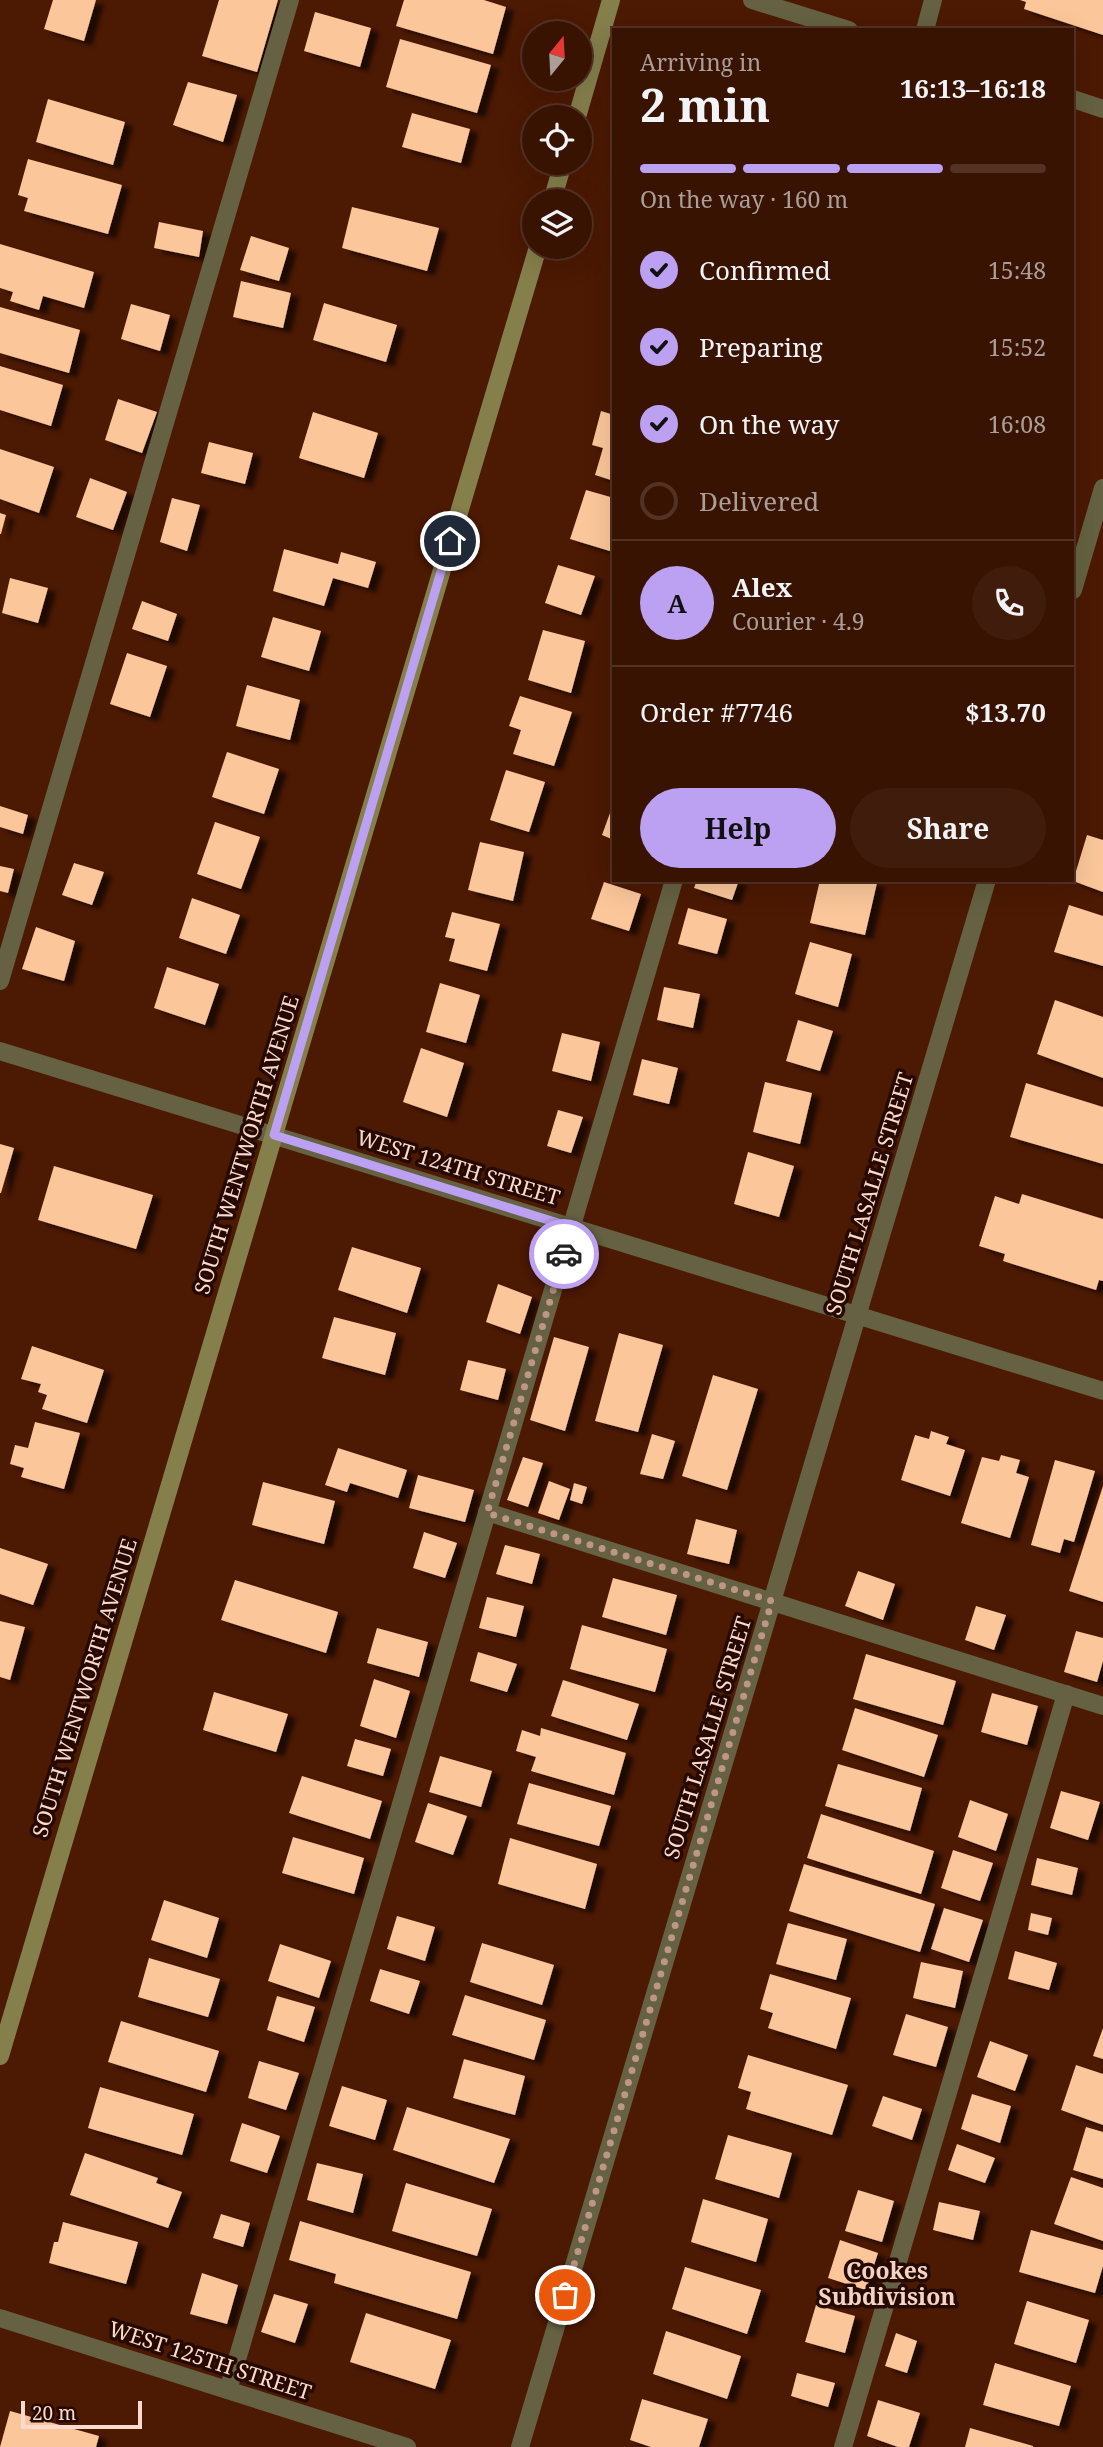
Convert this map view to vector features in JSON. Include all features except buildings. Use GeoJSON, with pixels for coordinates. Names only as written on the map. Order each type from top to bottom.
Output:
{"type":"FeatureCollection","features":[{"type":"Feature","properties":{"kind":"street"},"geometry":{"type":"LineString","coordinates":[[0,981],[290,0]]}},
{"type":"Feature","properties":{"kind":"street"},"geometry":{"type":"LineString","coordinates":[[580,105],[611,0]]}},
{"type":"Feature","properties":{"kind":"street"},"geometry":{"type":"LineString","coordinates":[[752,0],[843,28]]}},
{"type":"Feature","properties":{"kind":"street"},"geometry":{"type":"LineString","coordinates":[[926,28],[933,0]]}},
{"type":"Feature","properties":{"kind":"street"},"geometry":{"type":"LineString","coordinates":[[1074,99],[1103,109]]}},
{"type":"Feature","properties":{"kind":"street","name":"SOUTH WENTWORTH AVENUE"},"geometry":{"type":"LineString","coordinates":[[0,2056],[534,259]]}},
{"type":"Feature","properties":{"kind":"street"},"geometry":{"type":"LineString","coordinates":[[1074,587],[1103,488]]}},
{"type":"Feature","properties":{"kind":"street"},"geometry":{"type":"LineString","coordinates":[[228,2390],[673,882]]}},
{"type":"Feature","properties":{"kind":"street","name":"SOUTH LASALLE STREET"},"geometry":{"type":"LineString","coordinates":[[520,2447],[986,882]]}},
{"type":"Feature","properties":{"kind":"street","name":"WEST 124TH STREET"},"geometry":{"type":"LineString","coordinates":[[0,1051],[1103,1391]]}},
{"type":"Feature","properties":{"kind":"street"},"geometry":{"type":"LineString","coordinates":[[487,1513],[1103,1706]]}},
{"type":"Feature","properties":{"kind":"street"},"geometry":{"type":"LineString","coordinates":[[843,2447],[1066,1694]]}},
{"type":"Feature","properties":{"kind":"street","name":"WEST 125TH STREET"},"geometry":{"type":"LineString","coordinates":[[0,2318],[407,2447]]}},
{"type":"Feature","properties":{"kind":"way so far"},"geometry":{"type":"LineString","coordinates":[[564,1254],[487,1513],[772,1601],[565,2295]]}},
{"type":"Feature","properties":{"kind":"district","name":"Cookes Subdivision"},"geometry":{"type":"Point","coordinates":[887,2284]}},
{"type":"Feature","properties":{"kind":"route"},"geometry":{"type":"LineString","coordinates":[[450,541],[274,1135],[571,1227],[564,1254]]}}]}
